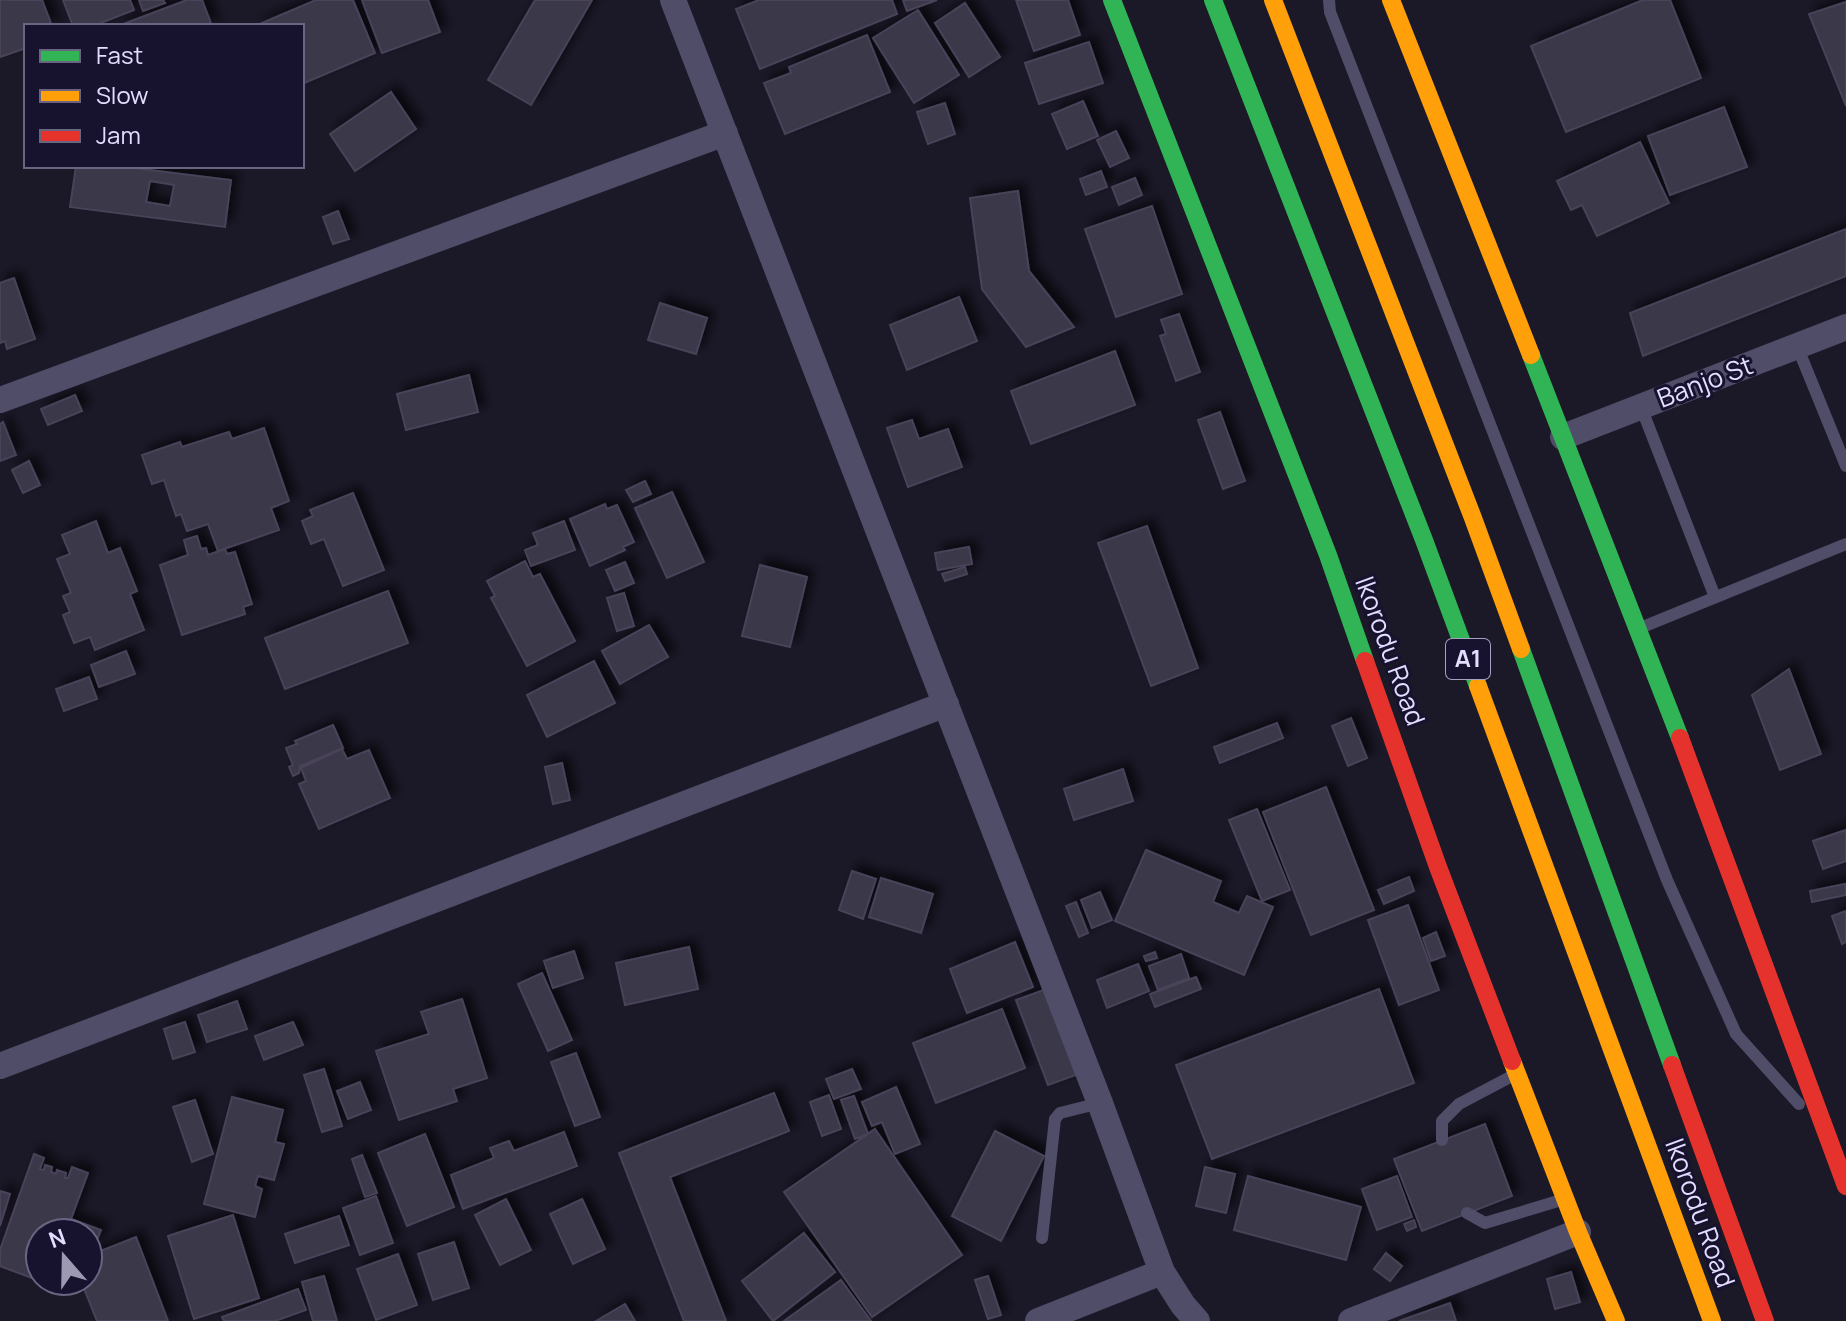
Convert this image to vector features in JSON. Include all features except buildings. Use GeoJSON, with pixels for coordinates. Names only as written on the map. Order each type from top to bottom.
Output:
{"type":"FeatureCollection","features":[{"type":"Feature","properties":{"kind":"main road","name":"Ikorodu Road"},"geometry":{"type":"LineString","coordinates":[[1112,0],[1328,555],[1438,867],[1578,1232],[1616,1321]]}},
{"type":"Feature","properties":{"kind":"main road","name":"Ikorodu Road"},"geometry":{"type":"LineString","coordinates":[[1213,0],[1424,540],[1712,1321]]}},
{"type":"Feature","properties":{"kind":"main road","name":"Ikorodu Road"},"geometry":{"type":"LineString","coordinates":[[1273,0],[1473,518],[1765,1321]]}},
{"type":"Feature","properties":{"kind":"main road"},"geometry":{"type":"LineString","coordinates":[[1391,0],[1639,629],[1846,1186]]}},
{"type":"Feature","properties":{"kind":"street"},"geometry":{"type":"LineString","coordinates":[[673,0],[1100,1103],[1162,1272],[1197,1321]]}},
{"type":"Feature","properties":{"kind":"street"},"geometry":{"type":"LineString","coordinates":[[0,400],[725,133]]}},
{"type":"Feature","properties":{"kind":"street","name":"Banjo St"},"geometry":{"type":"LineString","coordinates":[[1563,437],[1846,327]]}},
{"type":"Feature","properties":{"kind":"street"},"geometry":{"type":"LineString","coordinates":[[0,1066],[946,704]]}},
{"type":"Feature","properties":{"kind":"street"},"geometry":{"type":"LineString","coordinates":[[1351,1321],[1578,1232]]}},
{"type":"Feature","properties":{"kind":"street"},"geometry":{"type":"LineString","coordinates":[[1038,1321],[1162,1272]]}},
{"type":"Feature","properties":{"kind":"lane"},"geometry":{"type":"LineString","coordinates":[[1329,0],[1330,12],[1667,880],[1736,1034],[1825,1134]]}},
{"type":"Feature","properties":{"kind":"lane"},"geometry":{"type":"LineString","coordinates":[[1797,346],[1846,466]]}},
{"type":"Feature","properties":{"kind":"lane"},"geometry":{"type":"LineString","coordinates":[[1641,407],[1715,597]]}},
{"type":"Feature","properties":{"kind":"lane"},"geometry":{"type":"LineString","coordinates":[[1639,629],[1846,544]]}},
{"type":"Feature","properties":{"kind":"lane"},"geometry":{"type":"LineString","coordinates":[[1442,1140],[1442,1121],[1459,1104],[1518,1072]]}},
{"type":"Feature","properties":{"kind":"lane"},"geometry":{"type":"LineString","coordinates":[[1042,1238],[1055,1119],[1060,1113],[1100,1103]]}},
{"type":"Feature","properties":{"kind":"lane"},"geometry":{"type":"LineString","coordinates":[[1467,1213],[1485,1223],[1566,1199]]}},
{"type":"Feature","properties":{"kind":"traffic: fast"},"geometry":{"type":"LineString","coordinates":[[1112,0],[1328,555],[1365,661]]}},
{"type":"Feature","properties":{"kind":"traffic: fast"},"geometry":{"type":"LineString","coordinates":[[1213,0],[1478,686]]}},
{"type":"Feature","properties":{"kind":"traffic: fast"},"geometry":{"type":"LineString","coordinates":[[1531,355],[1680,738]]}},
{"type":"Feature","properties":{"kind":"traffic: fast"},"geometry":{"type":"LineString","coordinates":[[1521,649],[1672,1065]]}},
{"type":"Feature","properties":{"kind":"traffic: slow"},"geometry":{"type":"LineString","coordinates":[[1273,0],[1521,649]]}},
{"type":"Feature","properties":{"kind":"traffic: slow"},"geometry":{"type":"LineString","coordinates":[[1391,0],[1531,355]]}},
{"type":"Feature","properties":{"kind":"traffic: slow"},"geometry":{"type":"LineString","coordinates":[[1478,686],[1712,1321]]}},
{"type":"Feature","properties":{"kind":"traffic: slow"},"geometry":{"type":"LineString","coordinates":[[1512,1061],[1616,1321]]}},
{"type":"Feature","properties":{"kind":"traffic: jam"},"geometry":{"type":"LineString","coordinates":[[1365,661],[1438,867],[1512,1061]]}},
{"type":"Feature","properties":{"kind":"traffic: jam"},"geometry":{"type":"LineString","coordinates":[[1680,738],[1846,1186]]}},
{"type":"Feature","properties":{"kind":"traffic: jam"},"geometry":{"type":"LineString","coordinates":[[1672,1065],[1765,1321]]}}]}
